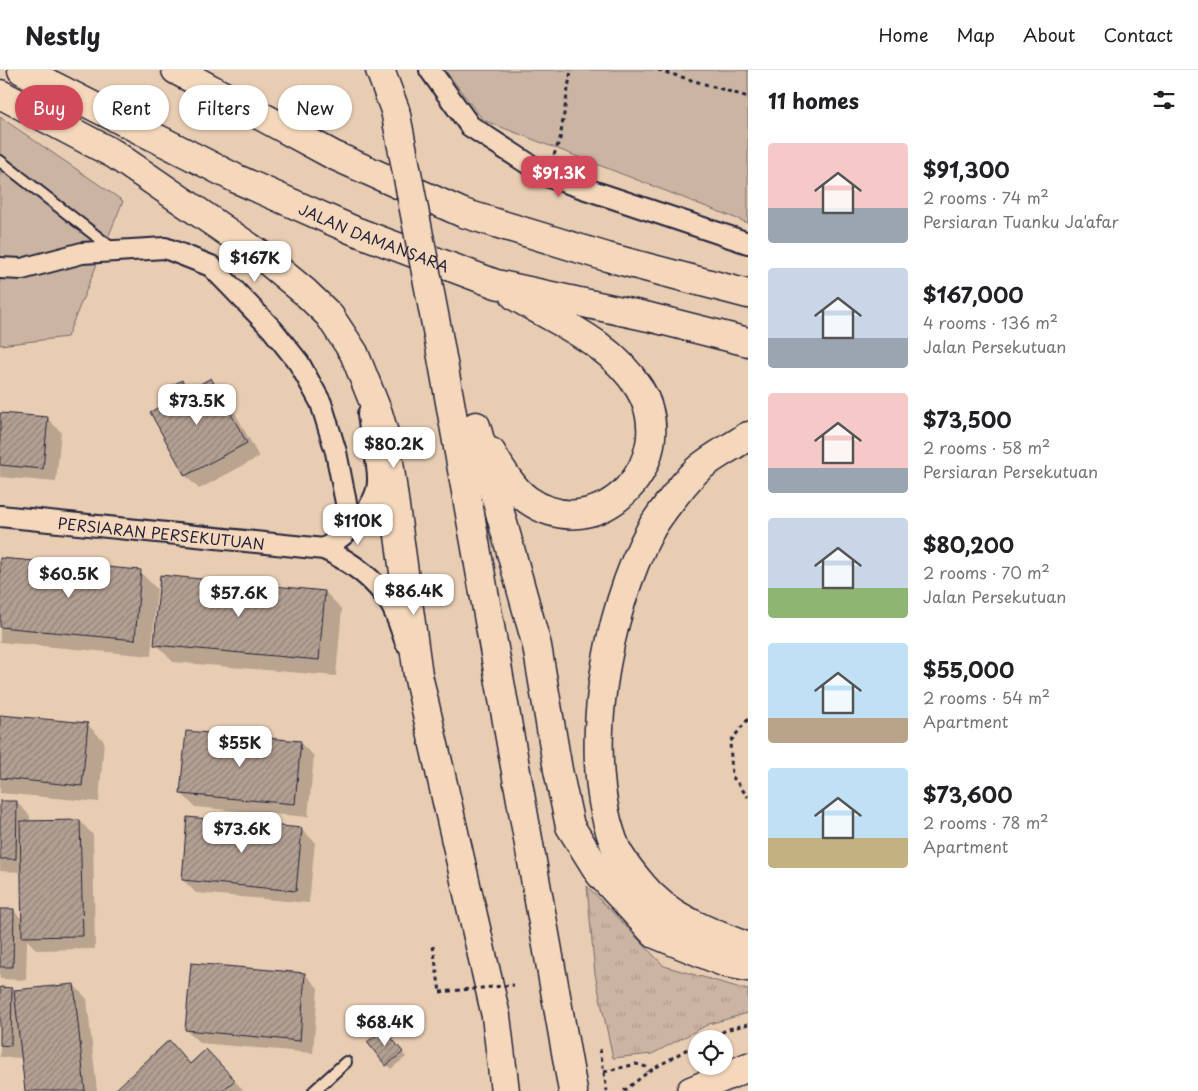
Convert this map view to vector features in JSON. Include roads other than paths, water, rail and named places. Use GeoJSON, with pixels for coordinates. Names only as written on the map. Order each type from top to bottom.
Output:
{"type":"FeatureCollection","features":[{"type":"Feature","properties":{"kind":"main road","name":"JALAN DAMANSARA"},"geometry":{"type":"LineString","coordinates":[[22,70],[237,179],[355,231],[496,284],[649,317],[748,342]]}},
{"type":"Feature","properties":{"kind":"main road"},"geometry":{"type":"LineString","coordinates":[[176,70],[333,155],[462,213],[607,257],[748,294]]}},
{"type":"Feature","properties":{"kind":"main road"},"geometry":{"type":"LineString","coordinates":[[380,70],[395,110],[438,335],[573,1091]]}},
{"type":"Feature","properties":{"kind":"main road"},"geometry":{"type":"LineString","coordinates":[[0,94],[114,154],[258,253],[329,315],[354,353],[378,413],[386,440],[418,675],[496,1016],[504,1088]]}},
{"type":"Feature","properties":{"kind":"main road"},"geometry":{"type":"LineString","coordinates":[[476,426],[506,476],[527,500],[556,513],[579,514],[604,508],[623,494],[637,478],[648,454],[652,434],[650,413],[639,388],[623,368],[600,346],[568,325],[496,284]]}},
{"type":"Feature","properties":{"kind":"main road"},"geometry":{"type":"LineString","coordinates":[[438,335],[476,426],[538,646],[558,770],[570,826],[600,874],[655,934],[726,963],[748,967]]}},
{"type":"Feature","properties":{"kind":"main road"},"geometry":{"type":"LineString","coordinates":[[748,436],[695,472],[652,528],[626,585],[610,644],[600,721],[598,762],[603,805],[616,849],[642,886],[667,910],[698,927],[748,947]]}},
{"type":"Feature","properties":{"kind":"main road"},"geometry":{"type":"LineString","coordinates":[[691,1091],[748,1067]]}},
{"type":"Feature","properties":{"kind":"street"},"geometry":{"type":"LineString","coordinates":[[430,70],[470,126],[548,176],[748,243]]}},
{"type":"Feature","properties":{"kind":"street"},"geometry":{"type":"LineString","coordinates":[[0,268],[22,269],[82,253],[165,248],[211,266],[272,329],[299,363],[321,403],[336,452],[351,528]]}},
{"type":"Feature","properties":{"kind":"street"},"geometry":{"type":"LineString","coordinates":[[368,389],[368,415],[378,484],[367,510],[351,528],[324,549],[355,566],[370,579],[391,604],[418,675]]}},
{"type":"Feature","properties":{"kind":"street","name":"PERSIARAN PERSEKUTUAN"},"geometry":{"type":"LineString","coordinates":[[0,516],[324,549]]}},
{"type":"Feature","properties":{"kind":"lane"},"geometry":{"type":"LineString","coordinates":[[0,161],[115,252]]}},
{"type":"Feature","properties":{"kind":"lane"},"geometry":{"type":"LineString","coordinates":[[314,1091],[346,1062]]}}]}
